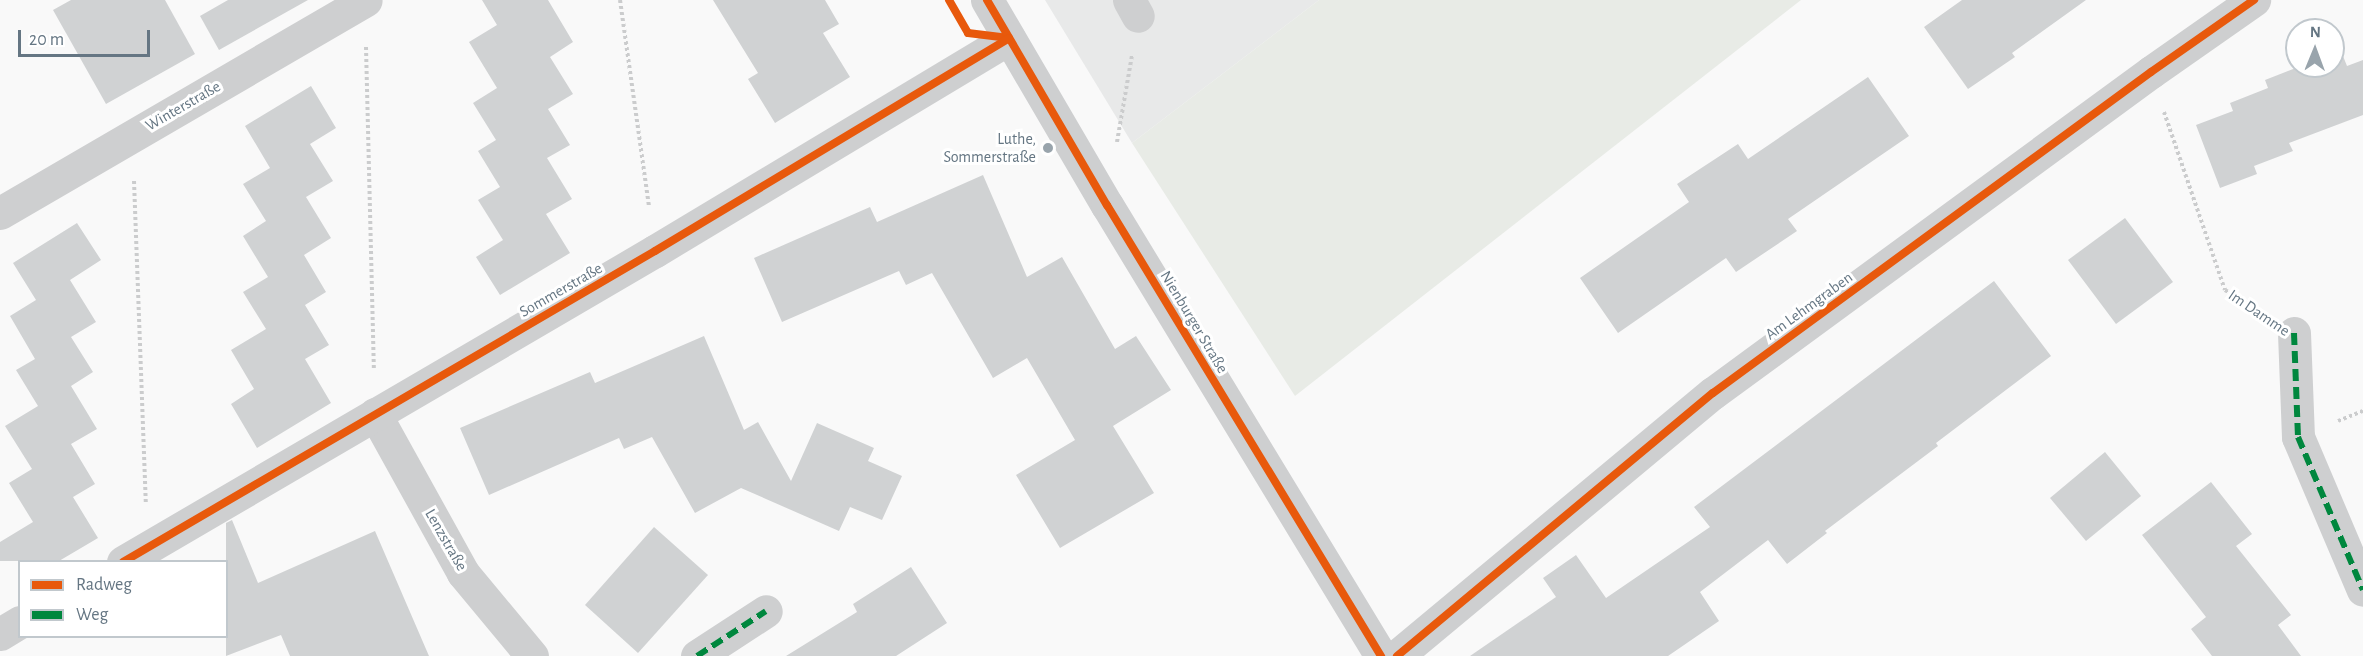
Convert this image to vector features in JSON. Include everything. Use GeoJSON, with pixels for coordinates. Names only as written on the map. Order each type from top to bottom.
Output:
{"type":"FeatureCollection","features":[{"type":"Feature","properties":{"kind":"street","name":"Winterstraße"},"geometry":{"type":"LineString","coordinates":[[0,213],[366,0]]}},
{"type":"Feature","properties":{"kind":"street","name":"Nienburger Straße"},"geometry":{"type":"LineString","coordinates":[[987,0],[1113,215],[1381,656]]}},
{"type":"Feature","properties":{"kind":"street","name":"Am Lehmgraben"},"geometry":{"type":"LineString","coordinates":[[1398,656],[1713,393],[2151,72],[2254,0]]}},
{"type":"Feature","properties":{"kind":"street","name":"Sommerstraße"},"geometry":{"type":"LineString","coordinates":[[135,554],[656,251],[1009,38]]}},
{"type":"Feature","properties":{"kind":"street","name":"Im Damme"},"geometry":{"type":"LineString","coordinates":[[2294,333],[2298,437],[2363,590]]}},
{"type":"Feature","properties":{"kind":"street","name":"Lenzstraße"},"geometry":{"type":"LineString","coordinates":[[375,414],[463,573],[532,656]]}},
{"type":"Feature","properties":{"kind":"street"},"geometry":{"type":"LineString","coordinates":[[697,656],[766,611]]}},
{"type":"Feature","properties":{"kind":"street"},"geometry":{"type":"LineString","coordinates":[[0,634],[18,623]]}},
{"type":"Feature","properties":{"kind":"path"},"geometry":{"type":"LineString","coordinates":[[366,0],[375,414]]}},
{"type":"Feature","properties":{"kind":"path"},"geometry":{"type":"LineString","coordinates":[[620,0],[656,251]]}},
{"type":"Feature","properties":{"kind":"path"},"geometry":{"type":"LineString","coordinates":[[1117,146],[1134,8]]}},
{"type":"Feature","properties":{"kind":"path"},"geometry":{"type":"LineString","coordinates":[[133,136],[135,554]]}},
{"type":"Feature","properties":{"kind":"shaded area"},"geometry":{"type":"Polygon","coordinates":[[[1045,0],[1319,0],[1132,143],[1045,0]]]}},
{"type":"Feature","properties":{"kind":"shaded area"},"geometry":{"type":"Polygon","coordinates":[[[1319,0],[1801,0],[1295,396],[1132,143],[1319,0]]]}},
{"type":"Feature","properties":{"kind":"building"},"geometry":{"type":"Polygon","coordinates":[[[71,0],[165,0],[195,54],[106,104],[53,10],[71,0]]]}},
{"type":"Feature","properties":{"kind":"building"},"geometry":{"type":"Polygon","coordinates":[[[228,0],[308,0],[219,50],[200,16],[228,0]]]}},
{"type":"Feature","properties":{"kind":"building"},"geometry":{"type":"Polygon","coordinates":[[[482,0],[548,0],[573,42],[550,57],[573,94],[548,109],[570,145],[547,158],[572,199],[546,214],[570,253],[500,295],[476,257],[503,240],[478,200],[500,187],[478,151],[496,140],[473,103],[497,88],[469,42],[497,25],[482,0]]]}},
{"type":"Feature","properties":{"kind":"building"},"geometry":{"type":"Polygon","coordinates":[[[713,0],[825,0],[839,24],[823,33],[850,77],[775,123],[748,79],[758,73],[713,0]]]}},
{"type":"Feature","properties":{"kind":"building"},"geometry":{"type":"Polygon","coordinates":[[[1962,0],[2086,0],[2012,53],[2015,57],[1968,89],[1924,27],[1962,0]]]}},
{"type":"Feature","properties":{"kind":"building"},"geometry":{"type":"Polygon","coordinates":[[[2363,60],[2363,115],[2289,143],[2293,151],[2254,166],[2257,174],[2220,188],[2196,125],[2233,111],[2230,103],[2268,88],[2265,80],[2285,72],[2285,78],[2345,78],[2345,61],[2347,66],[2363,60]]]}},
{"type":"Feature","properties":{"kind":"building"},"geometry":{"type":"Polygon","coordinates":[[[1868,77],[1909,136],[1788,219],[1797,231],[1736,272],[1726,258],[1618,333],[1580,278],[1689,202],[1677,184],[1738,144],[1748,159],[1868,77]]]}},
{"type":"Feature","properties":{"kind":"building"},"geometry":{"type":"Polygon","coordinates":[[[311,86],[336,128],[310,144],[333,181],[306,197],[331,238],[304,255],[326,292],[305,305],[329,345],[305,359],[331,403],[257,448],[231,404],[254,389],[231,350],[266,329],[243,292],[268,277],[243,236],[266,221],[243,184],[270,168],[245,126],[311,86]]]}},
{"type":"Feature","properties":{"kind":"building"},"geometry":{"type":"Polygon","coordinates":[[[983,175],[1027,277],[1062,257],[1115,349],[1136,336],[1171,390],[1113,426],[1154,493],[1060,548],[1016,475],[1075,440],[1027,358],[993,378],[932,273],[906,285],[899,271],[782,322],[754,258],[870,207],[877,222],[983,175]]]}},
{"type":"Feature","properties":{"kind":"building"},"geometry":{"type":"Polygon","coordinates":[[[2125,218],[2173,282],[2116,324],[2068,260],[2125,218]]]}},
{"type":"Feature","properties":{"kind":"building"},"geometry":{"type":"Polygon","coordinates":[[[77,223],[101,260],[70,280],[96,322],[71,337],[93,372],[71,386],[97,429],[71,444],[95,484],[73,497],[98,538],[61,560],[0,561],[0,542],[33,522],[9,483],[32,469],[5,426],[38,406],[16,370],[35,359],[10,316],[36,300],[13,263],[77,223]]]}},
{"type":"Feature","properties":{"kind":"building"},"geometry":{"type":"Polygon","coordinates":[[[1994,281],[2051,356],[1936,443],[1938,446],[1825,531],[1827,533],[1787,564],[1768,540],[1700,592],[1719,621],[1668,656],[1470,656],[1556,597],[1543,578],[1576,555],[1606,598],[1710,527],[1694,507],[1994,281]]]}},
{"type":"Feature","properties":{"kind":"building"},"geometry":{"type":"Polygon","coordinates":[[[704,336],[744,430],[758,422],[791,481],[817,423],[874,448],[868,461],[902,476],[882,520],[850,507],[839,531],[741,488],[695,513],[652,437],[624,449],[619,438],[489,495],[460,428],[590,372],[595,383],[704,336]]]}},
{"type":"Feature","properties":{"kind":"building"},"geometry":{"type":"Polygon","coordinates":[[[2105,452],[2141,496],[2086,541],[2050,498],[2105,452]]]}},
{"type":"Feature","properties":{"kind":"building"},"geometry":{"type":"Polygon","coordinates":[[[2211,482],[2252,534],[2236,546],[2291,615],[2278,625],[2301,656],[2212,656],[2191,629],[2206,617],[2142,535],[2211,482]]]}},
{"type":"Feature","properties":{"kind":"building"},"geometry":{"type":"Polygon","coordinates":[[[232,520],[258,583],[375,531],[429,656],[290,656],[281,635],[226,656],[228,560],[226,560],[226,523],[232,520]]]}},
{"type":"Feature","properties":{"kind":"building"},"geometry":{"type":"Polygon","coordinates":[[[654,527],[708,575],[638,653],[585,605],[654,527]]]}},
{"type":"Feature","properties":{"kind":"building"},"geometry":{"type":"Polygon","coordinates":[[[911,567],[947,623],[896,656],[786,656],[857,612],[853,604],[911,567]]]}},
{"type":"Feature","properties":{"kind":"marked path"},"geometry":{"type":"LineString","coordinates":[[2294,333],[2298,437],[2363,590]]}},
{"type":"Feature","properties":{"kind":"marked path"},"geometry":{"type":"LineString","coordinates":[[697,656],[766,611]]}},
{"type":"Feature","properties":{"kind":"cycle path"},"geometry":{"type":"LineString","coordinates":[[949,0],[968,33],[1009,38]]}},
{"type":"Feature","properties":{"kind":"cycle path"},"geometry":{"type":"LineString","coordinates":[[987,0],[1107,205],[1381,656]]}},
{"type":"Feature","properties":{"kind":"cycle path"},"geometry":{"type":"LineString","coordinates":[[1397,656],[1713,393],[2151,72],[2254,0]]}},
{"type":"Feature","properties":{"kind":"cycle path"},"geometry":{"type":"LineString","coordinates":[[126,560],[655,251],[1009,38]]}},
{"type":"Feature","properties":{"kind":"place","name":"Luthe, Sommerstraße"},"geometry":{"type":"Point","coordinates":[1048,148]}}]}
